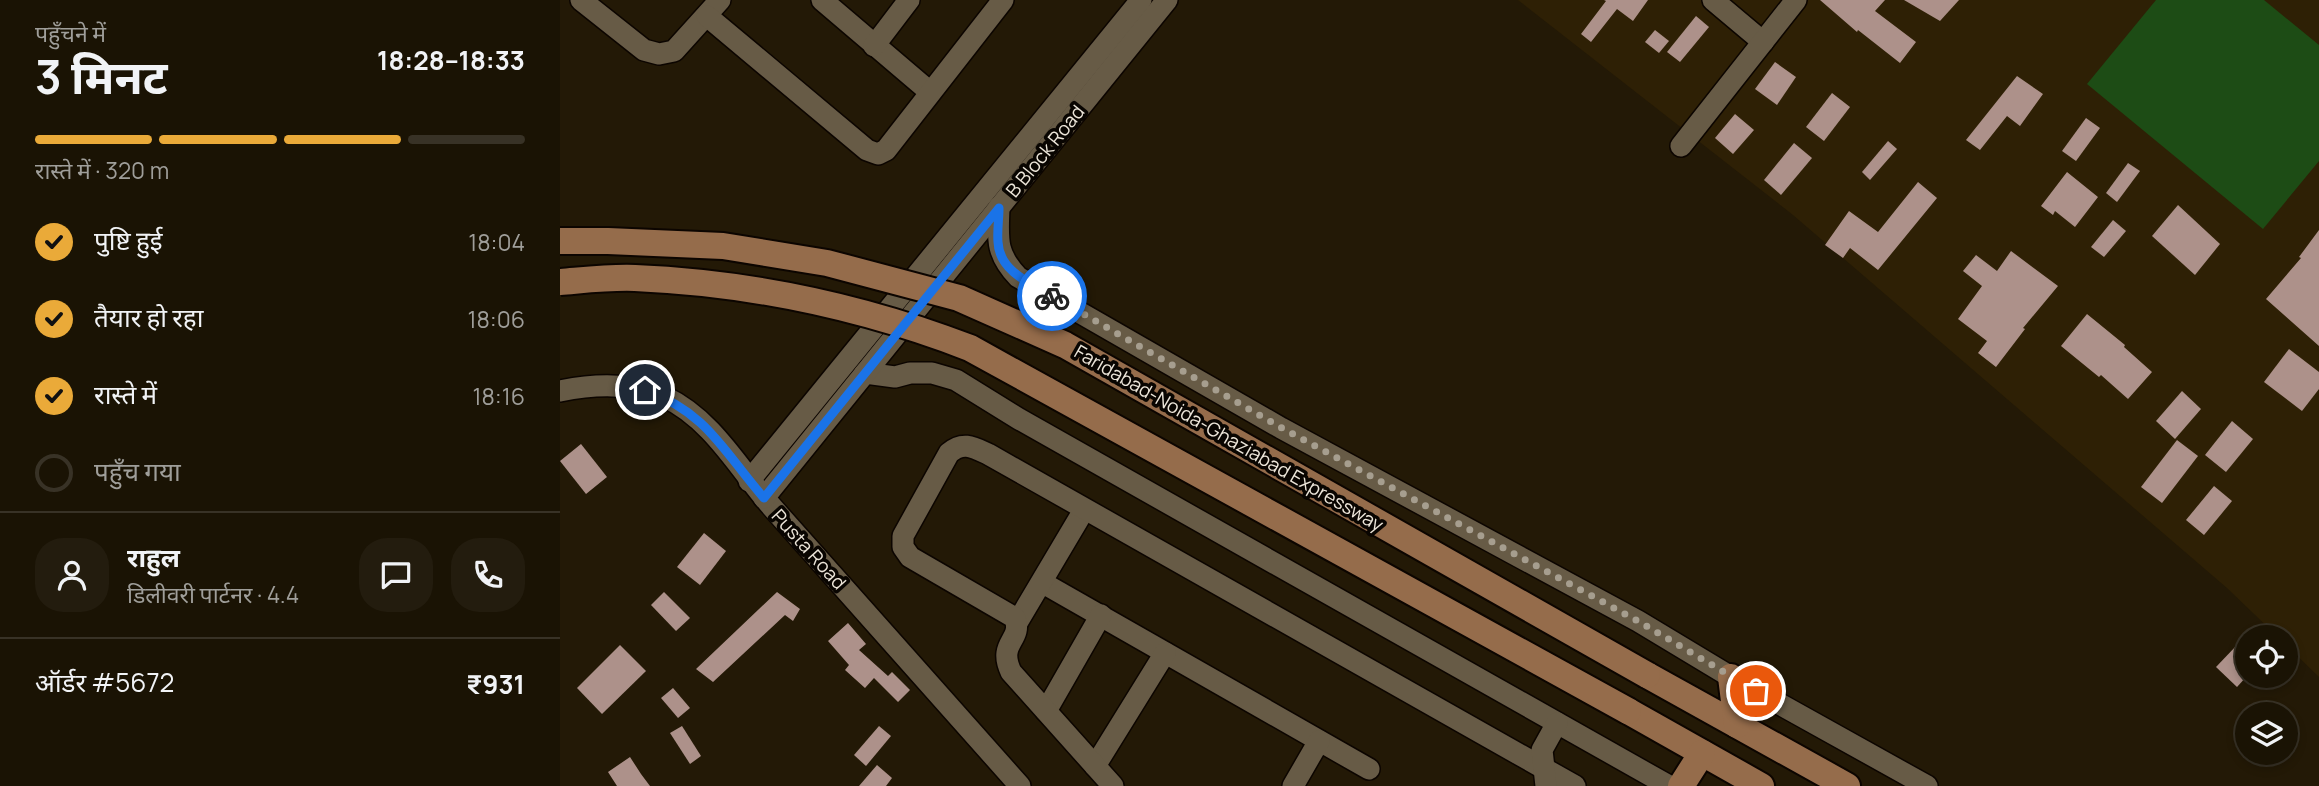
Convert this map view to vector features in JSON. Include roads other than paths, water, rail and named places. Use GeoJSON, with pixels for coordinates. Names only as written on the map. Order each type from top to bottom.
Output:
{"type":"FeatureCollection","features":[{"type":"Feature","properties":{"kind":"main road","name":"Faridabad-Noida-Ghaziabad Expressway"},"geometry":{"type":"LineString","coordinates":[[560,241],[608,240],[723,246],[827,263],[959,298],[1065,345],[1847,786]]}},
{"type":"Feature","properties":{"kind":"main road"},"geometry":{"type":"LineString","coordinates":[[560,282],[633,278],[771,290],[890,319],[970,348],[1761,786]]}},
{"type":"Feature","properties":{"kind":"main road"},"geometry":{"type":"LineString","coordinates":[[1731,677],[1737,725]]}},
{"type":"Feature","properties":{"kind":"main road"},"geometry":{"type":"LineString","coordinates":[[1681,786],[1702,753]]}},
{"type":"Feature","properties":{"kind":"street"},"geometry":{"type":"LineString","coordinates":[[581,0],[644,50],[659,54],[674,51],[713,8],[873,153],[878,154],[886,150],[1003,0]]}},
{"type":"Feature","properties":{"kind":"street"},"geometry":{"type":"LineString","coordinates":[[822,0],[930,92]]}},
{"type":"Feature","properties":{"kind":"street"},"geometry":{"type":"LineString","coordinates":[[874,46],[909,0]]}},
{"type":"Feature","properties":{"kind":"street","name":"B Block Road"},"geometry":{"type":"LineString","coordinates":[[749,481],[1141,0]]}},
{"type":"Feature","properties":{"kind":"street","name":"B Block Road"},"geometry":{"type":"LineString","coordinates":[[764,498],[1167,0]]}},
{"type":"Feature","properties":{"kind":"street"},"geometry":{"type":"LineString","coordinates":[[1713,0],[1763,42]]}},
{"type":"Feature","properties":{"kind":"street"},"geometry":{"type":"LineString","coordinates":[[1681,146],[1796,0]]}},
{"type":"Feature","properties":{"kind":"street"},"geometry":{"type":"LineString","coordinates":[[999,208],[998,245],[1006,265],[1018,277],[1282,428],[1638,621],[1731,677],[1927,786]]}},
{"type":"Feature","properties":{"kind":"street"},"geometry":{"type":"LineString","coordinates":[[865,373],[895,377],[910,373],[932,373],[956,380],[1019,419],[1669,786]]}},
{"type":"Feature","properties":{"kind":"street","name":"Pusta Road"},"geometry":{"type":"LineString","coordinates":[[560,391],[612,386],[645,390],[665,398],[701,422],[749,481],[1020,786]]}},
{"type":"Feature","properties":{"kind":"street"},"geometry":{"type":"LineString","coordinates":[[1113,786],[1011,672],[1006,649],[1017,630],[1015,618],[909,556],[903,547],[903,536],[949,453],[958,446],[970,445],[1546,777],[1575,786]]}},
{"type":"Feature","properties":{"kind":"street"},"geometry":{"type":"LineString","coordinates":[[1017,623],[1084,510]]}},
{"type":"Feature","properties":{"kind":"street"},"geometry":{"type":"LineString","coordinates":[[1043,583],[1368,769]]}},
{"type":"Feature","properties":{"kind":"street"},"geometry":{"type":"LineString","coordinates":[[1046,711],[1101,615]]}},
{"type":"Feature","properties":{"kind":"street"},"geometry":{"type":"LineString","coordinates":[[1094,765],[1165,653]]}},
{"type":"Feature","properties":{"kind":"street"},"geometry":{"type":"LineString","coordinates":[[1546,777],[1542,750],[1557,723]]}},
{"type":"Feature","properties":{"kind":"street"},"geometry":{"type":"LineString","coordinates":[[1293,786],[1319,741]]}}]}
